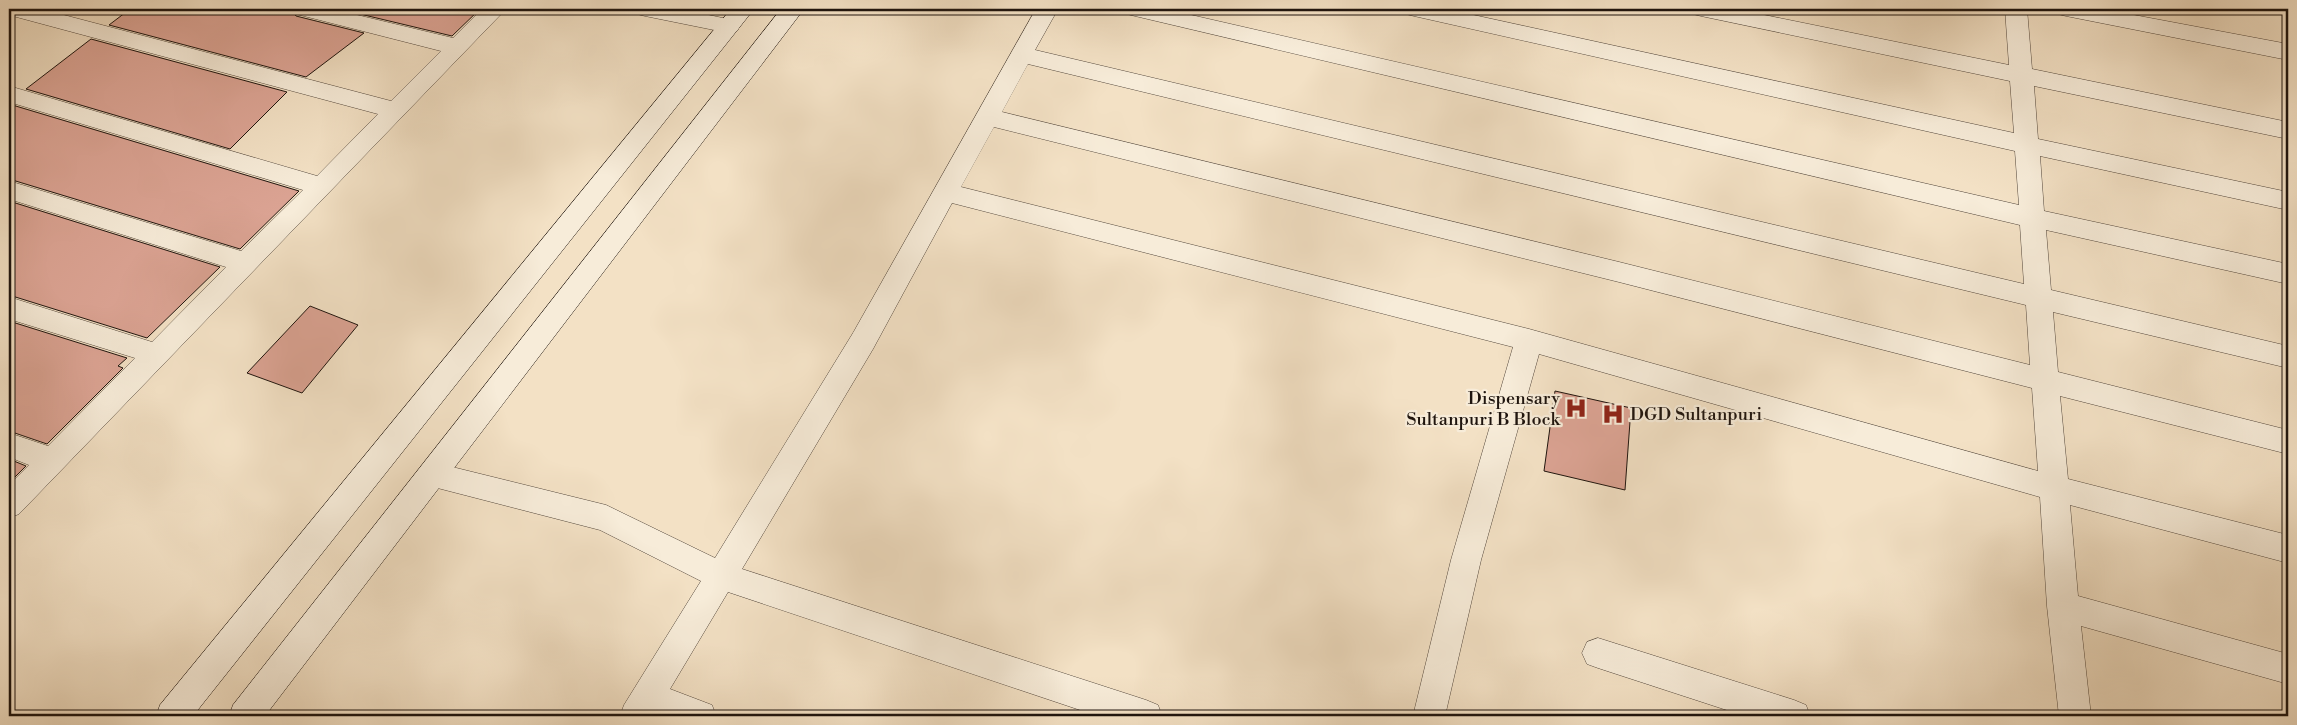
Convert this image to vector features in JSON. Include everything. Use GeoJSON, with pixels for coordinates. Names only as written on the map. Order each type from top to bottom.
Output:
{"type":"FeatureCollection","features":[{"type":"Feature","properties":{"kind":"street"},"geometry":{"type":"LineString","coordinates":[[14,9],[395,110]]}},
{"type":"Feature","properties":{"kind":"street"},"geometry":{"type":"LineString","coordinates":[[304,9],[457,47]]}},
{"type":"Feature","properties":{"kind":"street"},"geometry":{"type":"LineString","coordinates":[[9,505],[495,9]]}},
{"type":"Feature","properties":{"kind":"street"},"geometry":{"type":"LineString","coordinates":[[645,9],[736,17]]}},
{"type":"Feature","properties":{"kind":"street"},"geometry":{"type":"LineString","coordinates":[[245,716],[793,9]]}},
{"type":"Feature","properties":{"kind":"street"},"geometry":{"type":"LineString","coordinates":[[700,716],[642,706],[863,341],[1047,9]]}},
{"type":"Feature","properties":{"kind":"street"},"geometry":{"type":"LineString","coordinates":[[1135,9],[2033,218],[2288,274]]}},
{"type":"Feature","properties":{"kind":"street"},"geometry":{"type":"LineString","coordinates":[[1414,9],[2027,146],[2288,201]]}},
{"type":"Feature","properties":{"kind":"street"},"geometry":{"type":"LineString","coordinates":[[1701,9],[2288,130]]}},
{"type":"Feature","properties":{"kind":"street"},"geometry":{"type":"LineString","coordinates":[[2016,9],[2063,606],[2075,716]]}},
{"type":"Feature","properties":{"kind":"street"},"geometry":{"type":"LineString","coordinates":[[2066,9],[2288,52]]}},
{"type":"Feature","properties":{"kind":"street"},"geometry":{"type":"LineString","coordinates":[[172,716],[736,17]]}},
{"type":"Feature","properties":{"kind":"street"},"geometry":{"type":"LineString","coordinates":[[1022,55],[2288,357]]}},
{"type":"Feature","properties":{"kind":"street"},"geometry":{"type":"LineString","coordinates":[[9,94],[321,186]]}},
{"type":"Feature","properties":{"kind":"street"},"geometry":{"type":"LineString","coordinates":[[988,117],[1618,272],[2288,442]]}},
{"type":"Feature","properties":{"kind":"street"},"geometry":{"type":"LineString","coordinates":[[9,190],[246,263]]}},
{"type":"Feature","properties":{"kind":"street"},"geometry":{"type":"LineString","coordinates":[[946,192],[1529,340],[2054,488],[2288,549]]}},
{"type":"Feature","properties":{"kind":"street"},"geometry":{"type":"LineString","coordinates":[[9,308],[156,354]]}},
{"type":"Feature","properties":{"kind":"street"},"geometry":{"type":"LineString","coordinates":[[1429,716],[1466,560],[1529,340]]}},
{"type":"Feature","properties":{"kind":"street"},"geometry":{"type":"LineString","coordinates":[[9,446],[52,460]]}},
{"type":"Feature","properties":{"kind":"street"},"geometry":{"type":"LineString","coordinates":[[432,475],[606,518],[721,576],[1146,716]]}},
{"type":"Feature","properties":{"kind":"street"},"geometry":{"type":"LineString","coordinates":[[2063,606],[2288,669]]}},
{"type":"Feature","properties":{"kind":"street"},"geometry":{"type":"LineString","coordinates":[[1598,653],[1794,716]]}},
{"type":"Feature","properties":{"kind":"building"},"geometry":{"type":"Polygon","coordinates":[[[130,9],[291,9],[296,16],[364,33],[306,77],[109,25],[130,9]]]}},
{"type":"Feature","properties":{"kind":"building"},"geometry":{"type":"Polygon","coordinates":[[[339,9],[480,9],[452,36],[339,9]]]}},
{"type":"Feature","properties":{"kind":"building"},"geometry":{"type":"Polygon","coordinates":[[[91,39],[287,92],[230,149],[26,89],[91,39]]]}},
{"type":"Feature","properties":{"kind":"building"},"geometry":{"type":"Polygon","coordinates":[[[9,104],[299,191],[240,249],[9,179],[9,104]]]}},
{"type":"Feature","properties":{"kind":"building"},"geometry":{"type":"Polygon","coordinates":[[[9,201],[220,267],[147,338],[9,295],[9,201]]]}},
{"type":"Feature","properties":{"kind":"building"},"geometry":{"type":"Polygon","coordinates":[[[310,306],[358,325],[302,393],[247,373],[310,306]]]}},
{"type":"Feature","properties":{"kind":"building"},"geometry":{"type":"Polygon","coordinates":[[[9,321],[127,358],[118,366],[123,368],[47,444],[9,431],[9,321]]]}},
{"type":"Feature","properties":{"kind":"building"},"geometry":{"type":"Polygon","coordinates":[[[1555,391],[1631,408],[1625,490],[1544,471],[1555,391]]]}},
{"type":"Feature","properties":{"kind":"building"},"geometry":{"type":"Polygon","coordinates":[[[9,459],[26,466],[9,483],[9,459]]]}},
{"type":"Feature","properties":{"kind":"place","name":"Dispensary Sultanpuri B Block"},"geometry":{"type":"Point","coordinates":[1576,408]}},
{"type":"Feature","properties":{"kind":"place","name":"DGD Sultanpuri"},"geometry":{"type":"Point","coordinates":[1613,414]}}]}
